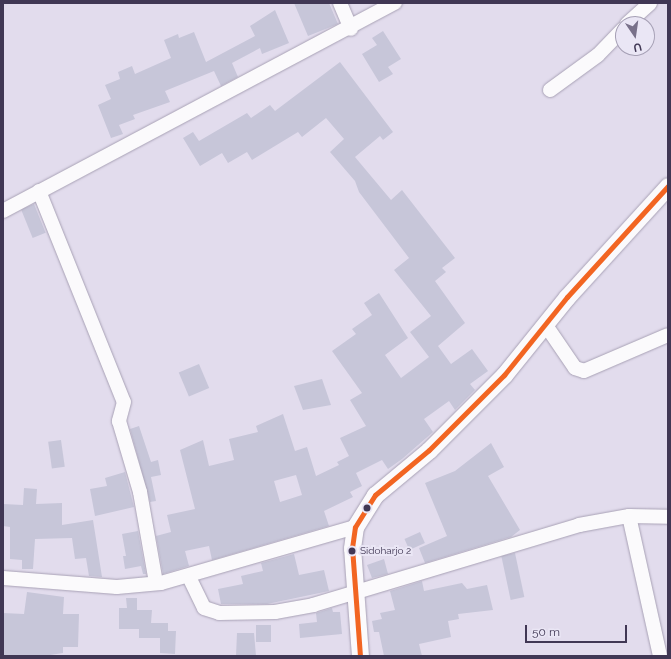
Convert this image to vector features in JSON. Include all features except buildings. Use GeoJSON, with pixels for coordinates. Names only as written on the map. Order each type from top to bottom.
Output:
{"type":"FeatureCollection","features":[{"type":"Feature","properties":{"kind":"main road"},"geometry":{"type":"LineString","coordinates":[[360,656],[356,592],[355,527],[375,495],[429,450],[494,386],[545,324],[668,186]]}},
{"type":"Feature","properties":{"kind":"street"},"geometry":{"type":"LineString","coordinates":[[340,3],[351,29]]}},
{"type":"Feature","properties":{"kind":"street"},"geometry":{"type":"LineString","coordinates":[[3,211],[351,29],[395,3]]}},
{"type":"Feature","properties":{"kind":"street"},"geometry":{"type":"LineString","coordinates":[[636,16],[650,3]]}},
{"type":"Feature","properties":{"kind":"street"},"geometry":{"type":"LineString","coordinates":[[550,90],[598,55],[615,37]]}},
{"type":"Feature","properties":{"kind":"street"},"geometry":{"type":"LineString","coordinates":[[39,191],[123,398],[124,408],[119,421],[140,492],[156,583]]}},
{"type":"Feature","properties":{"kind":"street"},"geometry":{"type":"LineString","coordinates":[[545,324],[574,368],[584,371],[668,335]]}},
{"type":"Feature","properties":{"kind":"street"},"geometry":{"type":"LineString","coordinates":[[188,577],[204,608],[219,613],[275,612],[356,592],[579,525],[629,516],[668,517]]}},
{"type":"Feature","properties":{"kind":"street"},"geometry":{"type":"LineString","coordinates":[[629,516],[660,656]]}},
{"type":"Feature","properties":{"kind":"street"},"geometry":{"type":"LineString","coordinates":[[3,578],[117,587],[156,583],[188,577],[355,527]]}},
{"type":"Feature","properties":{"kind":"transit line"},"geometry":{"type":"LineString","coordinates":[[360,656],[352,548],[355,527],[375,495],[429,450],[504,375],[567,297],[668,186]]}},
{"type":"Feature","properties":{"kind":"place","name":"Sidoharjo 2"},"geometry":{"type":"Point","coordinates":[352,551]}}]}
